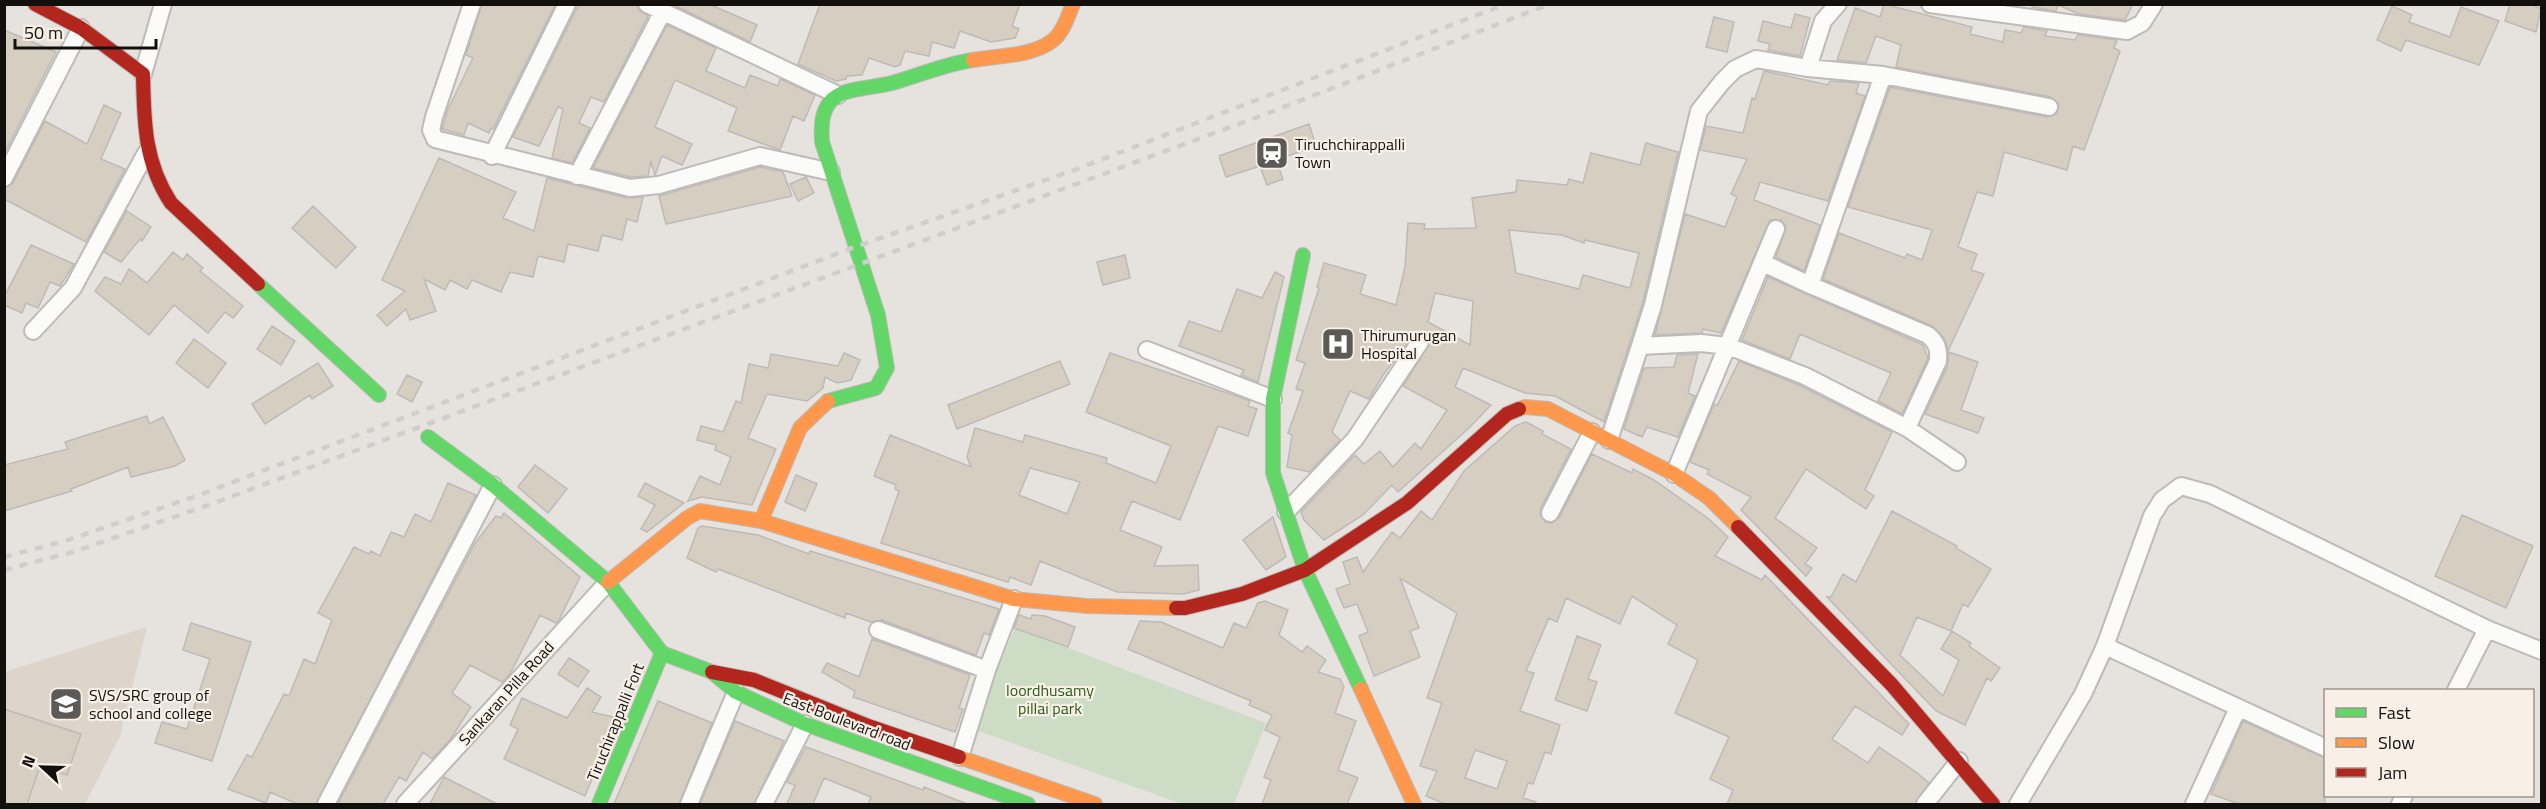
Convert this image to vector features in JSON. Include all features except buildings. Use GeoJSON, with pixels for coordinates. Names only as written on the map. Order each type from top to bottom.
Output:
{"type":"FeatureCollection","features":[{"type":"Feature","properties":{"kind":"street"},"geometry":{"type":"LineString","coordinates":[[35,4],[81,28],[143,74]]}},
{"type":"Feature","properties":{"kind":"street"},"geometry":{"type":"LineString","coordinates":[[163,4],[143,74],[146,153],[161,189],[171,203],[378,395]]}},
{"type":"Feature","properties":{"kind":"street"},"geometry":{"type":"LineString","coordinates":[[472,4],[461,30],[431,130],[435,139],[492,156],[630,188],[658,185],[760,156],[831,172]]}},
{"type":"Feature","properties":{"kind":"street"},"geometry":{"type":"LineString","coordinates":[[492,156],[567,4]]}},
{"type":"Feature","properties":{"kind":"street"},"geometry":{"type":"LineString","coordinates":[[761,521],[800,428],[829,400],[876,388],[887,369],[878,315],[822,142],[821,125],[825,109],[838,95],[892,83],[952,63],[1037,49],[1053,41],[1065,24],[1073,4]]}},
{"type":"Feature","properties":{"kind":"street"},"geometry":{"type":"LineString","coordinates":[[1808,68],[1823,21],[1838,4]]}},
{"type":"Feature","properties":{"kind":"street"},"geometry":{"type":"LineString","coordinates":[[1930,4],[2122,31],[2136,28],[2142,23],[2154,4]]}},
{"type":"Feature","properties":{"kind":"street"},"geometry":{"type":"LineString","coordinates":[[577,176],[655,9],[838,95]]}},
{"type":"Feature","properties":{"kind":"street"},"geometry":{"type":"LineString","coordinates":[[4,178],[81,28]]}},
{"type":"Feature","properties":{"kind":"street"},"geometry":{"type":"LineString","coordinates":[[1609,440],[1653,305],[1699,111],[1735,69],[1756,60],[1808,68],[1884,75],[2049,107]]}},
{"type":"Feature","properties":{"kind":"street"},"geometry":{"type":"LineString","coordinates":[[1810,285],[1884,75]]}},
{"type":"Feature","properties":{"kind":"street"},"geometry":{"type":"LineString","coordinates":[[33,331],[74,288],[146,153]]}},
{"type":"Feature","properties":{"kind":"street"},"geometry":{"type":"LineString","coordinates":[[1674,474],[1776,229]]}},
{"type":"Feature","properties":{"kind":"street"},"geometry":{"type":"LineString","coordinates":[[1303,255],[1278,366],[1271,460],[1305,570],[1414,804]]}},
{"type":"Feature","properties":{"kind":"street"},"geometry":{"type":"LineString","coordinates":[[1763,263],[1928,335],[1935,341],[1939,352],[1938,361],[1907,429]]}},
{"type":"Feature","properties":{"kind":"street"},"geometry":{"type":"LineString","coordinates":[[1286,512],[1355,439],[1420,342]]}},
{"type":"Feature","properties":{"kind":"street"},"geometry":{"type":"LineString","coordinates":[[1640,346],[1701,342],[1728,346],[1805,376],[1907,429],[1957,462]]}},
{"type":"Feature","properties":{"kind":"street"},"geometry":{"type":"LineString","coordinates":[[1147,350],[1274,399]]}},
{"type":"Feature","properties":{"kind":"street"},"geometry":{"type":"LineString","coordinates":[[608,582],[687,518],[700,511],[761,521],[1014,599],[1087,606],[1185,608],[1242,594],[1305,570],[1407,502],[1511,411],[1525,407],[1548,409],[1674,474],[1699,490],[1891,685],[1959,761],[1993,804]]}},
{"type":"Feature","properties":{"kind":"street"},"geometry":{"type":"LineString","coordinates":[[1550,513],[1592,432]]}},
{"type":"Feature","properties":{"kind":"street"},"geometry":{"type":"LineString","coordinates":[[428,438],[493,485],[608,582],[662,653]]}},
{"type":"Feature","properties":{"kind":"street"},"geometry":{"type":"LineString","coordinates":[[326,804],[493,485]]}},
{"type":"Feature","properties":{"kind":"street"},"geometry":{"type":"LineString","coordinates":[[2018,804],[2083,694],[2105,646],[2152,516],[2162,500],[2181,486],[2210,494],[2487,629],[2541,651]]}},
{"type":"Feature","properties":{"kind":"street","name":"Sankaran Pilla Road"},"geometry":{"type":"LineString","coordinates":[[405,804],[608,582]]}},
{"type":"Feature","properties":{"kind":"street"},"geometry":{"type":"LineString","coordinates":[[960,757],[987,670],[1014,599]]}},
{"type":"Feature","properties":{"kind":"street"},"geometry":{"type":"LineString","coordinates":[[2457,689],[2487,629]]}},
{"type":"Feature","properties":{"kind":"street"},"geometry":{"type":"LineString","coordinates":[[878,630],[987,670]]}},
{"type":"Feature","properties":{"kind":"street"},"geometry":{"type":"LineString","coordinates":[[2105,646],[2324,748]]}},
{"type":"Feature","properties":{"kind":"street","name":"East Boulevard road"},"geometry":{"type":"LineString","coordinates":[[662,653],[712,672],[736,692],[805,724],[1028,804]]}},
{"type":"Feature","properties":{"kind":"street","name":"Tiruchirappalli Fort"},"geometry":{"type":"LineString","coordinates":[[599,804],[662,653]]}},
{"type":"Feature","properties":{"kind":"street"},"geometry":{"type":"LineString","coordinates":[[712,672],[754,680],[868,726],[1095,804]]}},
{"type":"Feature","properties":{"kind":"street"},"geometry":{"type":"LineString","coordinates":[[689,804],[736,692]]}},
{"type":"Feature","properties":{"kind":"street"},"geometry":{"type":"LineString","coordinates":[[2194,804],[2238,708]]}},
{"type":"Feature","properties":{"kind":"street"},"geometry":{"type":"LineString","coordinates":[[764,804],[805,724]]}},
{"type":"Feature","properties":{"kind":"street"},"geometry":{"type":"LineString","coordinates":[[1925,804],[1959,761]]}},
{"type":"Feature","properties":{"kind":"shaded area","name":"SVS/SRC group of school and college"},"geometry":{"type":"Polygon","coordinates":[[[147,627],[120,736],[85,804],[5,804],[4,672],[147,627]]]}},
{"type":"Feature","properties":{"kind":"green space","name":"loordhusamy pillai park"},"geometry":{"type":"Polygon","coordinates":[[[1015,628],[1266,723],[1234,804],[1182,804],[973,729],[1015,628]]]}},
{"type":"Feature","properties":{"kind":"railway"},"geometry":{"type":"LineString","coordinates":[[4,557],[68,540],[199,495],[855,247],[1077,169],[1506,4]]}},
{"type":"Feature","properties":{"kind":"railway"},"geometry":{"type":"LineString","coordinates":[[4,570],[73,552],[214,503],[1263,115],[1550,4]]}},
{"type":"Feature","properties":{"kind":"traffic: fast"},"geometry":{"type":"LineString","coordinates":[[828,401],[876,388],[887,368],[878,315],[822,142],[825,110],[832,100],[842,93],[892,83],[973,60]]}},
{"type":"Feature","properties":{"kind":"traffic: fast"},"geometry":{"type":"LineString","coordinates":[[1303,255],[1273,399],[1273,473],[1305,570],[1361,689]]}},
{"type":"Feature","properties":{"kind":"traffic: fast"},"geometry":{"type":"LineString","coordinates":[[258,284],[379,395]]}},
{"type":"Feature","properties":{"kind":"traffic: fast"},"geometry":{"type":"LineString","coordinates":[[428,437],[493,485],[608,582],[662,653]]}},
{"type":"Feature","properties":{"kind":"traffic: fast"},"geometry":{"type":"LineString","coordinates":[[662,653],[712,672],[736,692],[805,724],[1028,804]]}},
{"type":"Feature","properties":{"kind":"traffic: fast"},"geometry":{"type":"LineString","coordinates":[[599,804],[662,653]]}},
{"type":"Feature","properties":{"kind":"traffic: slow"},"geometry":{"type":"LineString","coordinates":[[973,60],[1025,53],[1044,46],[1059,34],[1073,4]]}},
{"type":"Feature","properties":{"kind":"traffic: slow"},"geometry":{"type":"LineString","coordinates":[[608,582],[687,518],[700,511],[761,521],[800,428],[828,401]]}},
{"type":"Feature","properties":{"kind":"traffic: slow"},"geometry":{"type":"LineString","coordinates":[[1519,409],[1525,407],[1548,409],[1674,474],[1709,498],[1738,527]]}},
{"type":"Feature","properties":{"kind":"traffic: slow"},"geometry":{"type":"LineString","coordinates":[[761,521],[1014,599],[1087,606],[1176,608]]}},
{"type":"Feature","properties":{"kind":"traffic: slow"},"geometry":{"type":"LineString","coordinates":[[1361,689],[1414,804]]}},
{"type":"Feature","properties":{"kind":"traffic: slow"},"geometry":{"type":"LineString","coordinates":[[959,757],[1095,804]]}},
{"type":"Feature","properties":{"kind":"traffic: jam"},"geometry":{"type":"LineString","coordinates":[[35,4],[81,28],[143,74],[147,141],[155,172],[162,188],[171,203],[258,284]]}},
{"type":"Feature","properties":{"kind":"traffic: jam"},"geometry":{"type":"LineString","coordinates":[[1176,608],[1185,608],[1242,594],[1305,570],[1407,503],[1507,414],[1519,409]]}},
{"type":"Feature","properties":{"kind":"traffic: jam"},"geometry":{"type":"LineString","coordinates":[[1738,527],[1892,685],[1993,804]]}},
{"type":"Feature","properties":{"kind":"traffic: jam"},"geometry":{"type":"LineString","coordinates":[[712,672],[754,680],[868,726],[959,757]]}},
{"type":"Feature","properties":{"kind":"place","name":"Tiruchchirappalli Town"},"geometry":{"type":"Point","coordinates":[1272,153]}},
{"type":"Feature","properties":{"kind":"place","name":"Thirumurugan Hospital"},"geometry":{"type":"Point","coordinates":[1338,344]}},
{"type":"Feature","properties":{"kind":"place","name":"SVS/SRC group of school and college"},"geometry":{"type":"Point","coordinates":[66,704]}}]}
